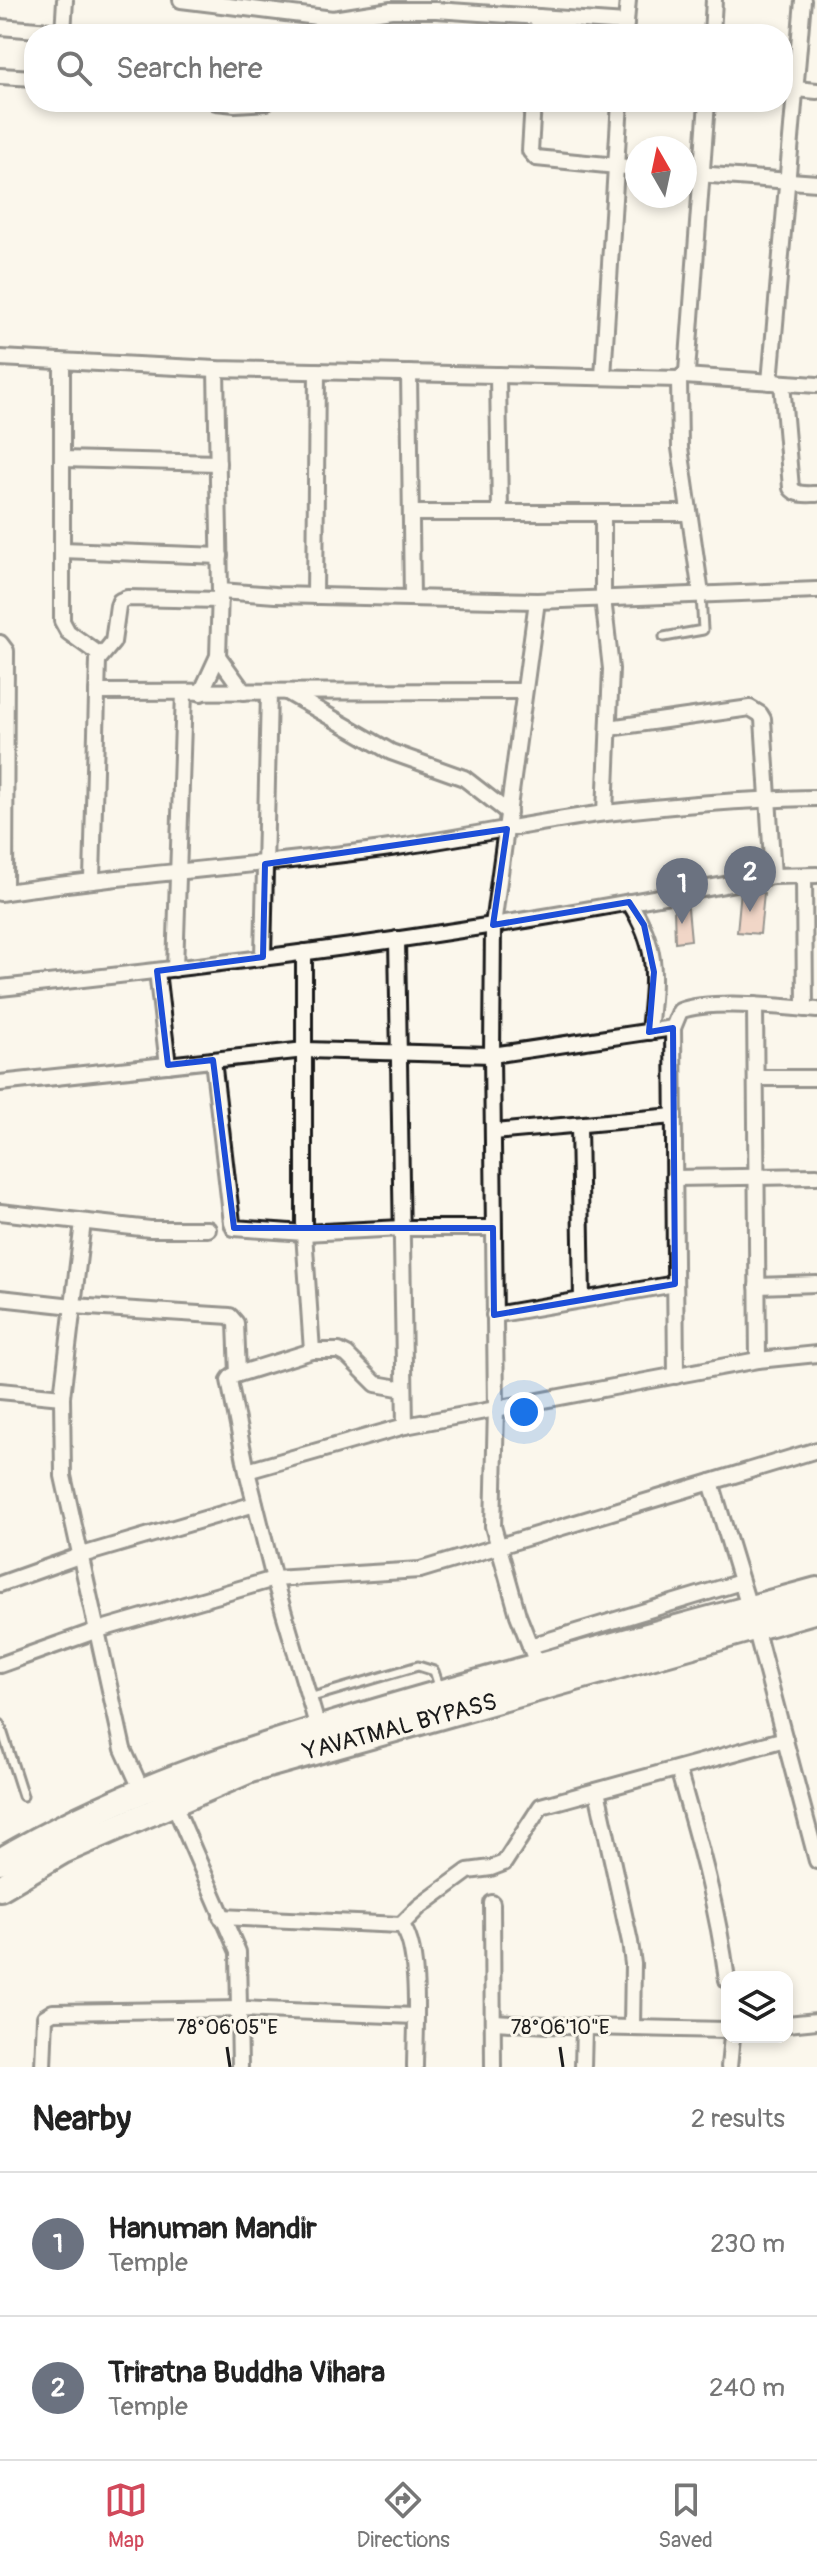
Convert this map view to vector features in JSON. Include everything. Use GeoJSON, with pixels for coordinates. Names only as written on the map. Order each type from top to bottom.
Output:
{"type":"FeatureCollection","features":[{"type":"Feature","properties":{"kind":"main road","name":"YAVATMAL BYPASS"},"geometry":{"type":"LineString","coordinates":[[752,1618],[817,1590]]}},
{"type":"Feature","properties":{"kind":"main road","name":"YAVATMAL BYPASS"},"geometry":{"type":"LineString","coordinates":[[0,1861],[29,1844],[142,1791],[239,1752],[538,1666],[752,1618],[817,1610]]}},
{"type":"Feature","properties":{"kind":"main road","name":"YAVATMAL BYPASS"},"geometry":{"type":"LineString","coordinates":[[0,1888],[63,1851],[250,1770],[538,1666]]}},
{"type":"Feature","properties":{"kind":"street"},"geometry":{"type":"LineString","coordinates":[[64,24],[65,0]]}},
{"type":"Feature","properties":{"kind":"street"},"geometry":{"type":"LineString","coordinates":[[181,0],[262,5],[325,24]]}},
{"type":"Feature","properties":{"kind":"street"},"geometry":{"type":"LineString","coordinates":[[625,24],[628,0]]}},
{"type":"Feature","properties":{"kind":"street"},"geometry":{"type":"LineString","coordinates":[[713,24],[714,0]]}},
{"type":"Feature","properties":{"kind":"street"},"geometry":{"type":"LineString","coordinates":[[803,0],[776,383],[791,488],[801,494],[817,494]]}},
{"type":"Feature","properties":{"kind":"street"},"geometry":{"type":"LineString","coordinates":[[335,24],[366,6],[539,17],[594,24]]}},
{"type":"Feature","properties":{"kind":"street"},"geometry":{"type":"LineString","coordinates":[[539,17],[539,24]]}},
{"type":"Feature","properties":{"kind":"street"},"geometry":{"type":"LineString","coordinates":[[0,27],[24,29]]}},
{"type":"Feature","properties":{"kind":"street"},"geometry":{"type":"LineString","coordinates":[[0,76],[24,77]]}},
{"type":"Feature","properties":{"kind":"street"},"geometry":{"type":"LineString","coordinates":[[796,89],[817,91]]}},
{"type":"Feature","properties":{"kind":"street"},"geometry":{"type":"LineString","coordinates":[[533,112],[532,156],[625,167]]}},
{"type":"Feature","properties":{"kind":"street"},"geometry":{"type":"LineString","coordinates":[[603,377],[619,112]]}},
{"type":"Feature","properties":{"kind":"street"},"geometry":{"type":"LineString","coordinates":[[701,594],[679,434],[682,378],[687,372],[706,112]]}},
{"type":"Feature","properties":{"kind":"street"},"geometry":{"type":"LineString","coordinates":[[697,174],[817,183]]}},
{"type":"Feature","properties":{"kind":"street"},"geometry":{"type":"LineString","coordinates":[[0,358],[216,369],[682,378],[817,385]]}},
{"type":"Feature","properties":{"kind":"street"},"geometry":{"type":"LineString","coordinates":[[62,362],[64,627],[100,655]]}},
{"type":"Feature","properties":{"kind":"street"},"geometry":{"type":"LineString","coordinates":[[201,693],[218,656],[220,556],[216,369]]}},
{"type":"Feature","properties":{"kind":"street"},"geometry":{"type":"LineString","coordinates":[[315,596],[317,371]]}},
{"type":"Feature","properties":{"kind":"street"},"geometry":{"type":"LineString","coordinates":[[409,373],[412,598]]}},
{"type":"Feature","properties":{"kind":"street"},"geometry":{"type":"LineString","coordinates":[[498,375],[500,513]]}},
{"type":"Feature","properties":{"kind":"street"},"geometry":{"type":"LineString","coordinates":[[62,459],[218,463]]}},
{"type":"Feature","properties":{"kind":"street"},"geometry":{"type":"LineString","coordinates":[[411,513],[689,513]]}},
{"type":"Feature","properties":{"kind":"street"},"geometry":{"type":"LineString","coordinates":[[603,513],[603,598],[611,651],[605,813]]}},
{"type":"Feature","properties":{"kind":"street"},"geometry":{"type":"LineString","coordinates":[[62,550],[220,556]]}},
{"type":"Feature","properties":{"kind":"street"},"geometry":{"type":"LineString","coordinates":[[92,879],[100,655],[113,642],[120,601],[127,598],[220,595],[537,601],[817,590]]}},
{"type":"Feature","properties":{"kind":"street"},"geometry":{"type":"LineString","coordinates":[[537,601],[493,925],[496,1409],[493,1526],[497,1546],[538,1666],[741,1582]]}},
{"type":"Feature","properties":{"kind":"street"},"geometry":{"type":"LineString","coordinates":[[0,643],[6,651],[2,892],[92,879],[265,864],[398,847],[508,821],[766,798],[817,798]]}},
{"type":"Feature","properties":{"kind":"street"},"geometry":{"type":"LineString","coordinates":[[218,656],[244,692]]}},
{"type":"Feature","properties":{"kind":"street"},"geometry":{"type":"LineString","coordinates":[[97,692],[524,691]]}},
{"type":"Feature","properties":{"kind":"street"},"geometry":{"type":"LineString","coordinates":[[175,969],[184,692]]}},
{"type":"Feature","properties":{"kind":"street"},"geometry":{"type":"LineString","coordinates":[[263,957],[269,692]]}},
{"type":"Feature","properties":{"kind":"street"},"geometry":{"type":"LineString","coordinates":[[286,692],[391,752],[464,778],[508,821]]}},
{"type":"Feature","properties":{"kind":"street"},"geometry":{"type":"LineString","coordinates":[[609,728],[750,708],[756,710],[763,719],[773,876]]}},
{"type":"Feature","properties":{"kind":"street"},"geometry":{"type":"LineString","coordinates":[[0,988],[304,952],[493,925],[773,876],[810,875],[811,1010],[755,1005],[686,1009],[680,1011],[673,1028],[676,1376]]}},
{"type":"Feature","properties":{"kind":"street"},"geometry":{"type":"LineString","coordinates":[[629,902],[644,925],[651,948],[654,972],[649,1032]]}},
{"type":"Feature","properties":{"kind":"street"},"geometry":{"type":"LineString","coordinates":[[397,939],[405,1426]]}},
{"type":"Feature","properties":{"kind":"street"},"geometry":{"type":"LineString","coordinates":[[304,952],[304,1233],[312,1351]]}},
{"type":"Feature","properties":{"kind":"street"},"geometry":{"type":"LineString","coordinates":[[157,971],[168,1065]]}},
{"type":"Feature","properties":{"kind":"street"},"geometry":{"type":"LineString","coordinates":[[755,1005],[758,1360]]}},
{"type":"Feature","properties":{"kind":"street"},"geometry":{"type":"LineString","coordinates":[[0,1083],[305,1050],[492,1055],[673,1028]]}},
{"type":"Feature","properties":{"kind":"street"},"geometry":{"type":"LineString","coordinates":[[213,1060],[232,1223],[240,1230],[304,1233],[402,1228],[493,1228]]}},
{"type":"Feature","properties":{"kind":"street"},"geometry":{"type":"LineString","coordinates":[[756,1078],[817,1078]]}},
{"type":"Feature","properties":{"kind":"street"},"geometry":{"type":"LineString","coordinates":[[494,1132],[674,1116]]}},
{"type":"Feature","properties":{"kind":"street"},"geometry":{"type":"LineString","coordinates":[[579,1125],[582,1300]]}},
{"type":"Feature","properties":{"kind":"street"},"geometry":{"type":"LineString","coordinates":[[674,1178],[817,1176]]}},
{"type":"Feature","properties":{"kind":"street"},"geometry":{"type":"LineString","coordinates":[[0,1212],[150,1229],[208,1229]]}},
{"type":"Feature","properties":{"kind":"street"},"geometry":{"type":"LineString","coordinates":[[83,1222],[62,1397],[63,1476],[123,1749],[142,1791]]}},
{"type":"Feature","properties":{"kind":"street"},"geometry":{"type":"LineString","coordinates":[[494,1315],[675,1284]]}},
{"type":"Feature","properties":{"kind":"street"},"geometry":{"type":"LineString","coordinates":[[757,1286],[817,1284]]}},
{"type":"Feature","properties":{"kind":"street"},"geometry":{"type":"LineString","coordinates":[[0,1298],[230,1316],[236,1323],[238,1374]]}},
{"type":"Feature","properties":{"kind":"street"},"geometry":{"type":"LineString","coordinates":[[318,1728],[274,1579],[247,1471],[229,1380],[238,1374],[312,1351],[339,1351],[376,1384],[404,1389]]}},
{"type":"Feature","properties":{"kind":"street"},"geometry":{"type":"LineString","coordinates":[[247,1471],[405,1426],[758,1360],[817,1354]]}},
{"type":"Feature","properties":{"kind":"street"},"geometry":{"type":"LineString","coordinates":[[0,1391],[62,1397]]}},
{"type":"Feature","properties":{"kind":"street"},"geometry":{"type":"LineString","coordinates":[[0,1665],[98,1630],[274,1579],[420,1570],[817,1450]]}},
{"type":"Feature","properties":{"kind":"street"},"geometry":{"type":"LineString","coordinates":[[711,1482],[752,1618],[817,1861]]}},
{"type":"Feature","properties":{"kind":"street"},"geometry":{"type":"LineString","coordinates":[[0,1584],[82,1555],[255,1504]]}},
{"type":"Feature","properties":{"kind":"street"},"geometry":{"type":"LineString","coordinates":[[221,1917],[401,1925],[419,1907],[468,1871],[504,1863],[541,1806],[785,1739]]}},
{"type":"Feature","properties":{"kind":"street"},"geometry":{"type":"LineString","coordinates":[[678,1769],[712,1890],[726,1971]]}},
{"type":"Feature","properties":{"kind":"street"},"geometry":{"type":"LineString","coordinates":[[597,1791],[630,1942],[633,1964],[632,2026]]}},
{"type":"Feature","properties":{"kind":"street"},"geometry":{"type":"LineString","coordinates":[[173,1802],[238,1952],[240,2067]]}},
{"type":"Feature","properties":{"kind":"street"},"geometry":{"type":"LineString","coordinates":[[492,1903],[493,2067]]}},
{"type":"Feature","properties":{"kind":"street"},"geometry":{"type":"LineString","coordinates":[[401,1925],[408,1935],[415,1968],[415,2067]]}},
{"type":"Feature","properties":{"kind":"street"},"geometry":{"type":"LineString","coordinates":[[43,2067],[45,2017],[48,2013],[241,2009],[415,2016]]}},
{"type":"Feature","properties":{"kind":"street"},"geometry":{"type":"LineString","coordinates":[[793,2023],[817,2021]]}},
{"type":"Feature","properties":{"kind":"street"},"geometry":{"type":"LineString","coordinates":[[494,2022],[721,2030]]}},
{"type":"Feature","properties":{"kind":"street"},"geometry":{"type":"LineString","coordinates":[[583,2067],[584,2027]]}},
{"type":"Feature","properties":{"kind":"street"},"geometry":{"type":"LineString","coordinates":[[729,2067],[731,2043]]}},
{"type":"Feature","properties":{"kind":"lane"},"geometry":{"type":"LineString","coordinates":[[664,637],[703,630],[701,594]]}},
{"type":"Feature","properties":{"kind":"lane"},"geometry":{"type":"LineString","coordinates":[[309,1698],[418,1666],[434,1671],[442,1692]]}},
{"type":"Feature","properties":{"kind":"lane"},"geometry":{"type":"LineString","coordinates":[[0,1724],[23,1796]]}},
{"type":"Feature","properties":{"kind":"highlighted area"},"geometry":{"type":"Polygon","coordinates":[[[507,829],[493,925],[629,902],[644,925],[654,972],[649,1032],[673,1028],[675,1284],[494,1315],[493,1228],[234,1228],[213,1060],[168,1065],[157,971],[263,957],[265,864],[507,829]]]}},
{"type":"Feature","properties":{"kind":"building"},"geometry":{"type":"Polygon","coordinates":[[[741,890],[764,893],[760,934],[737,932],[741,890]]]}},
{"type":"Feature","properties":{"kind":"building"},"geometry":{"type":"Polygon","coordinates":[[[674,908],[688,908],[691,940],[675,942],[674,908]]]}},
{"type":"Feature","properties":{"kind":"place","name":"Triratna Buddha Vihara"},"geometry":{"type":"Point","coordinates":[750,912]}},
{"type":"Feature","properties":{"kind":"place","name":"Hanuman Mandir"},"geometry":{"type":"Point","coordinates":[682,924]}}]}
